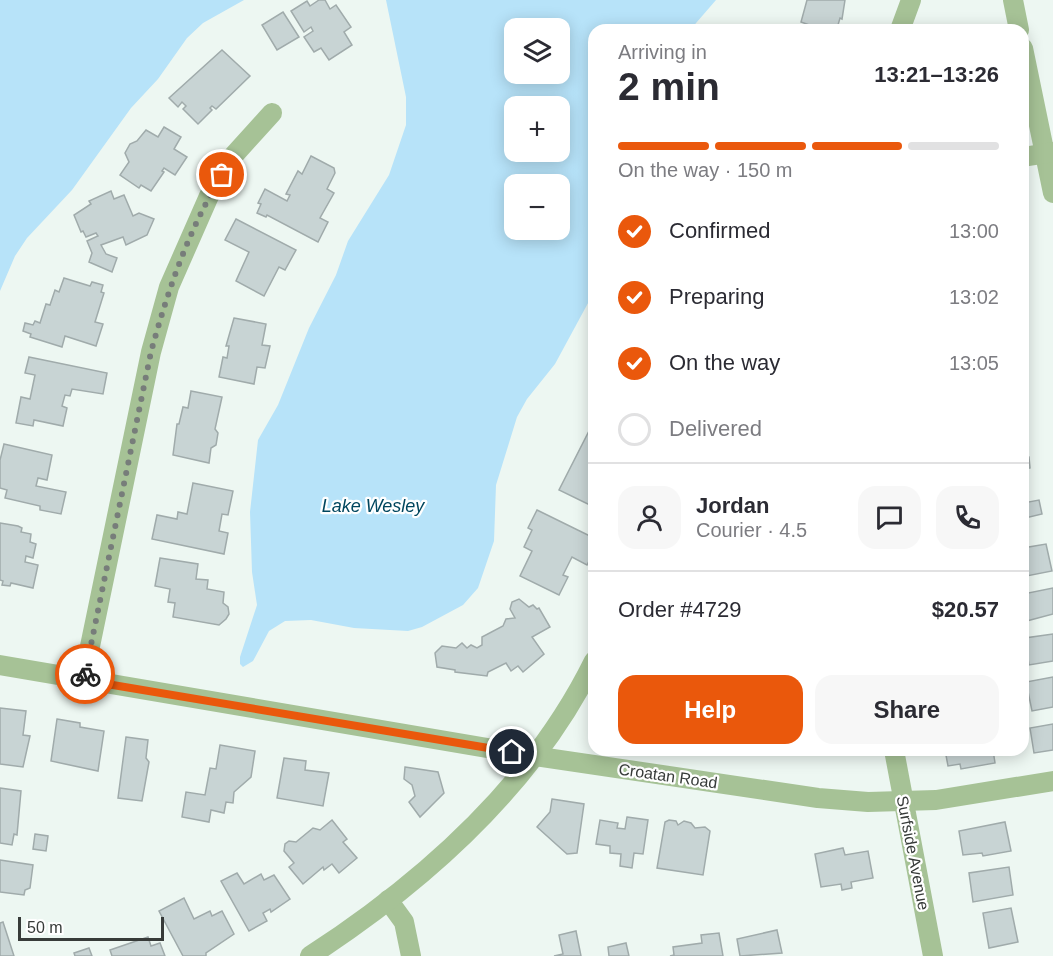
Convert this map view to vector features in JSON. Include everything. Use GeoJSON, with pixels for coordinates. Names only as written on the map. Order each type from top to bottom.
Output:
{"type":"FeatureCollection","features":[{"type":"Feature","properties":{"kind":"street"},"geometry":{"type":"LineString","coordinates":[[902,24],[911,0]]}},
{"type":"Feature","properties":{"kind":"street"},"geometry":{"type":"LineString","coordinates":[[1013,0],[1018,24]]}},
{"type":"Feature","properties":{"kind":"street"},"geometry":{"type":"LineString","coordinates":[[1029,72],[1049,152],[1053,193]]}},
{"type":"Feature","properties":{"kind":"street"},"geometry":{"type":"LineString","coordinates":[[83,680],[151,352],[169,287],[209,196],[234,155],[272,113]]}},
{"type":"Feature","properties":{"kind":"street"},"geometry":{"type":"LineString","coordinates":[[1029,156],[1049,152]]}},
{"type":"Feature","properties":{"kind":"street","name":"Croatan Road"},"geometry":{"type":"LineString","coordinates":[[0,665],[534,756],[818,798],[904,802],[976,795],[1053,781]]}},
{"type":"Feature","properties":{"kind":"street"},"geometry":{"type":"LineString","coordinates":[[310,956],[388,900],[461,839],[490,810],[534,756],[588,670]]}},
{"type":"Feature","properties":{"kind":"street","name":"Surfside Avenue"},"geometry":{"type":"LineString","coordinates":[[895,756],[933,956]]}},
{"type":"Feature","properties":{"kind":"street"},"geometry":{"type":"LineString","coordinates":[[388,900],[404,922],[411,956]]}},
{"type":"Feature","properties":{"kind":"water"},"geometry":{"type":"Polygon","coordinates":[[[0,0],[244,0],[203,23],[187,38],[158,79],[131,108],[72,190],[27,238],[15,256],[0,291],[0,0]]]}},
{"type":"Feature","properties":{"kind":"water","name":"Lake Wesley"},"geometry":{"type":"Polygon","coordinates":[[[386,0],[716,0],[695,24],[588,24],[588,303],[555,364],[527,399],[517,417],[496,485],[494,541],[478,588],[463,605],[422,627],[408,631],[354,628],[311,620],[285,621],[269,631],[253,661],[243,667],[240,664],[240,657],[257,605],[252,572],[250,512],[258,440],[278,405],[309,328],[336,275],[348,241],[389,175],[406,125],[406,97],[386,0]]]}},
{"type":"Feature","properties":{"kind":"building"},"geometry":{"type":"Polygon","coordinates":[[[319,0],[325,0],[330,9],[336,5],[351,27],[344,32],[352,45],[329,60],[321,48],[314,52],[304,37],[313,31],[311,27],[304,32],[291,11],[307,1],[310,6],[319,0]]]}},
{"type":"Feature","properties":{"kind":"building"},"geometry":{"type":"Polygon","coordinates":[[[807,0],[845,0],[842,19],[840,18],[838,24],[801,22],[807,0]]]}},
{"type":"Feature","properties":{"kind":"building"},"geometry":{"type":"Polygon","coordinates":[[[283,12],[299,37],[277,50],[262,25],[283,12]]]}},
{"type":"Feature","properties":{"kind":"building"},"geometry":{"type":"Polygon","coordinates":[[[222,50],[250,76],[216,109],[212,106],[210,108],[212,110],[198,124],[183,109],[186,106],[182,102],[178,107],[169,98],[222,50]]]}},
{"type":"Feature","properties":{"kind":"building"},"geometry":{"type":"Polygon","coordinates":[[[164,127],[181,137],[174,149],[187,157],[175,175],[164,168],[162,171],[164,172],[151,191],[141,185],[139,188],[120,175],[129,162],[125,153],[130,144],[137,141],[146,130],[158,137],[164,127]]]}},
{"type":"Feature","properties":{"kind":"building"},"geometry":{"type":"Polygon","coordinates":[[[311,156],[334,168],[335,173],[327,189],[334,193],[320,218],[328,222],[318,242],[267,215],[266,217],[257,213],[261,204],[258,203],[265,189],[287,201],[290,195],[286,194],[298,171],[302,174],[311,156]]]}},
{"type":"Feature","properties":{"kind":"building"},"geometry":{"type":"Polygon","coordinates":[[[111,191],[114,199],[124,195],[133,216],[139,213],[154,219],[147,235],[126,245],[123,237],[101,245],[106,254],[117,258],[112,272],[89,262],[92,253],[87,241],[98,236],[96,233],[86,237],[83,231],[81,232],[74,215],[91,204],[89,201],[111,191]]]}},
{"type":"Feature","properties":{"kind":"building"},"geometry":{"type":"Polygon","coordinates":[[[236,219],[296,250],[285,270],[279,267],[264,296],[236,281],[249,252],[225,240],[236,219]]]}},
{"type":"Feature","properties":{"kind":"building"},"geometry":{"type":"Polygon","coordinates":[[[64,278],[90,286],[92,282],[103,285],[101,292],[104,293],[95,322],[103,324],[96,346],[65,336],[62,347],[30,337],[31,334],[23,331],[25,323],[33,325],[35,321],[40,323],[46,304],[50,305],[55,290],[59,292],[64,278]]]}},
{"type":"Feature","properties":{"kind":"building"},"geometry":{"type":"Polygon","coordinates":[[[234,318],[266,324],[262,345],[270,346],[265,368],[257,367],[254,384],[219,377],[223,357],[227,358],[229,346],[226,346],[234,318]]]}},
{"type":"Feature","properties":{"kind":"building"},"geometry":{"type":"Polygon","coordinates":[[[29,357],[107,373],[103,394],[72,389],[70,396],[65,395],[62,406],[67,408],[63,426],[34,420],[33,426],[16,423],[21,397],[30,399],[35,375],[25,373],[29,357]]]}},
{"type":"Feature","properties":{"kind":"building"},"geometry":{"type":"Polygon","coordinates":[[[191,391],[222,397],[215,429],[218,433],[216,445],[211,448],[209,463],[173,455],[177,424],[179,424],[183,407],[188,408],[191,391]]]}},
{"type":"Feature","properties":{"kind":"building"},"geometry":{"type":"Polygon","coordinates":[[[588,433],[588,504],[559,490],[588,433]]]}},
{"type":"Feature","properties":{"kind":"building"},"geometry":{"type":"Polygon","coordinates":[[[4,444],[52,455],[47,480],[38,478],[36,486],[66,492],[61,514],[40,510],[40,506],[5,498],[7,490],[0,488],[0,460],[4,444]]]}},
{"type":"Feature","properties":{"kind":"building"},"geometry":{"type":"Polygon","coordinates":[[[193,483],[233,491],[228,515],[222,514],[219,531],[228,533],[224,554],[152,539],[157,515],[177,519],[178,512],[187,514],[193,483]]]}},
{"type":"Feature","properties":{"kind":"building"},"geometry":{"type":"Polygon","coordinates":[[[1039,500],[1042,514],[1029,517],[1029,502],[1039,500]]]}},
{"type":"Feature","properties":{"kind":"building"},"geometry":{"type":"Polygon","coordinates":[[[537,510],[588,535],[588,563],[587,565],[572,557],[563,575],[568,577],[559,595],[520,576],[532,551],[524,547],[532,530],[528,528],[537,510]]]}},
{"type":"Feature","properties":{"kind":"building"},"geometry":{"type":"Polygon","coordinates":[[[0,523],[18,526],[22,528],[21,532],[31,534],[30,542],[36,544],[33,558],[26,556],[25,562],[38,565],[33,588],[11,583],[10,586],[2,585],[3,581],[0,580],[0,523]]]}},
{"type":"Feature","properties":{"kind":"building"},"geometry":{"type":"Polygon","coordinates":[[[1046,544],[1052,571],[1029,575],[1029,547],[1046,544]]]}},
{"type":"Feature","properties":{"kind":"building"},"geometry":{"type":"Polygon","coordinates":[[[160,558],[198,564],[196,579],[208,580],[207,589],[224,592],[223,603],[228,607],[229,614],[226,619],[219,625],[173,617],[175,603],[168,602],[170,589],[155,586],[160,558]]]}},
{"type":"Feature","properties":{"kind":"building"},"geometry":{"type":"Polygon","coordinates":[[[1053,588],[1053,614],[1029,620],[1029,593],[1053,588]]]}},
{"type":"Feature","properties":{"kind":"building"},"geometry":{"type":"Polygon","coordinates":[[[519,599],[529,607],[533,605],[539,608],[550,627],[532,637],[544,654],[523,672],[518,666],[511,671],[506,663],[488,672],[487,676],[437,667],[435,653],[442,646],[456,648],[462,643],[467,648],[471,645],[477,648],[482,645],[482,637],[503,626],[506,619],[515,618],[510,609],[512,602],[519,599]]]}},
{"type":"Feature","properties":{"kind":"building"},"geometry":{"type":"Polygon","coordinates":[[[1053,634],[1053,661],[1029,665],[1029,637],[1053,634]]]}},
{"type":"Feature","properties":{"kind":"building"},"geometry":{"type":"Polygon","coordinates":[[[1053,677],[1053,707],[1032,711],[1029,681],[1053,677]]]}},
{"type":"Feature","properties":{"kind":"building"},"geometry":{"type":"Polygon","coordinates":[[[0,708],[26,711],[23,735],[30,736],[23,767],[0,764],[0,708]]]}},
{"type":"Feature","properties":{"kind":"building"},"geometry":{"type":"Polygon","coordinates":[[[57,719],[80,723],[80,727],[104,731],[98,771],[51,761],[57,719]]]}},
{"type":"Feature","properties":{"kind":"building"},"geometry":{"type":"Polygon","coordinates":[[[1053,724],[1053,750],[1034,753],[1030,728],[1053,724]]]}},
{"type":"Feature","properties":{"kind":"building"},"geometry":{"type":"Polygon","coordinates":[[[126,737],[148,740],[146,758],[149,762],[142,801],[118,798],[126,737]]]}},
{"type":"Feature","properties":{"kind":"building"},"geometry":{"type":"Polygon","coordinates":[[[220,745],[255,751],[251,777],[234,792],[233,803],[226,802],[224,813],[211,810],[209,822],[182,817],[186,792],[205,795],[210,768],[216,769],[220,745]]]}},
{"type":"Feature","properties":{"kind":"building"},"geometry":{"type":"Polygon","coordinates":[[[946,756],[994,756],[995,763],[961,769],[960,764],[948,766],[946,756]]]}},
{"type":"Feature","properties":{"kind":"building"},"geometry":{"type":"Polygon","coordinates":[[[284,758],[306,761],[305,770],[329,773],[323,806],[277,798],[284,758]]]}},
{"type":"Feature","properties":{"kind":"building"},"geometry":{"type":"Polygon","coordinates":[[[405,767],[438,772],[444,793],[420,817],[409,802],[415,796],[412,785],[404,779],[405,767]]]}},
{"type":"Feature","properties":{"kind":"building"},"geometry":{"type":"Polygon","coordinates":[[[0,788],[21,791],[17,835],[14,834],[12,845],[0,843],[0,788]]]}},
{"type":"Feature","properties":{"kind":"building"},"geometry":{"type":"Polygon","coordinates":[[[552,799],[584,804],[577,853],[567,854],[537,827],[550,812],[552,799]]]}},
{"type":"Feature","properties":{"kind":"building"},"geometry":{"type":"Polygon","coordinates":[[[627,817],[648,820],[643,854],[634,853],[632,868],[620,866],[621,854],[610,853],[610,846],[596,844],[600,820],[618,823],[617,828],[625,829],[627,817]]]}},
{"type":"Feature","properties":{"kind":"building"},"geometry":{"type":"Polygon","coordinates":[[[332,820],[347,839],[343,842],[357,858],[339,873],[332,864],[324,870],[323,867],[303,884],[289,867],[294,863],[284,851],[285,844],[289,841],[296,842],[313,828],[320,830],[332,820]]]}},
{"type":"Feature","properties":{"kind":"building"},"geometry":{"type":"Polygon","coordinates":[[[676,821],[678,825],[684,821],[691,823],[695,828],[705,827],[710,831],[703,875],[657,868],[665,822],[676,821]]]}},
{"type":"Feature","properties":{"kind":"building"},"geometry":{"type":"Polygon","coordinates":[[[1005,822],[1011,851],[983,856],[982,853],[963,855],[959,831],[1005,822]]]}},
{"type":"Feature","properties":{"kind":"building"},"geometry":{"type":"Polygon","coordinates":[[[35,834],[48,836],[46,851],[33,849],[35,834]]]}},
{"type":"Feature","properties":{"kind":"building"},"geometry":{"type":"Polygon","coordinates":[[[843,848],[845,855],[868,851],[873,878],[851,882],[852,888],[842,890],[841,884],[821,887],[815,854],[843,848]]]}},
{"type":"Feature","properties":{"kind":"building"},"geometry":{"type":"Polygon","coordinates":[[[0,860],[33,865],[30,888],[25,890],[24,895],[0,892],[0,860]]]}},
{"type":"Feature","properties":{"kind":"building"},"geometry":{"type":"Polygon","coordinates":[[[1009,867],[1013,895],[973,902],[969,873],[1009,867]]]}},
{"type":"Feature","properties":{"kind":"building"},"geometry":{"type":"Polygon","coordinates":[[[237,873],[244,884],[261,874],[264,880],[274,875],[290,899],[271,912],[270,909],[263,913],[267,921],[249,931],[221,881],[237,873]]]}},
{"type":"Feature","properties":{"kind":"building"},"geometry":{"type":"Polygon","coordinates":[[[184,898],[194,919],[210,911],[212,916],[222,911],[234,934],[206,953],[206,956],[183,956],[159,911],[184,898]]]}},
{"type":"Feature","properties":{"kind":"building"},"geometry":{"type":"Polygon","coordinates":[[[1011,908],[1018,942],[989,948],[983,913],[1011,908]]]}},
{"type":"Feature","properties":{"kind":"building"},"geometry":{"type":"Polygon","coordinates":[[[3,922],[14,956],[0,956],[0,923],[3,922]]]}},
{"type":"Feature","properties":{"kind":"building"},"geometry":{"type":"Polygon","coordinates":[[[777,930],[782,953],[740,956],[737,939],[777,930]]]}},
{"type":"Feature","properties":{"kind":"building"},"geometry":{"type":"Polygon","coordinates":[[[576,931],[581,956],[554,956],[563,954],[559,935],[576,931]]]}},
{"type":"Feature","properties":{"kind":"building"},"geometry":{"type":"Polygon","coordinates":[[[719,933],[723,956],[670,956],[674,955],[673,947],[702,943],[701,935],[719,933]]]}},
{"type":"Feature","properties":{"kind":"building"},"geometry":{"type":"Polygon","coordinates":[[[148,937],[151,946],[160,943],[165,956],[112,956],[110,950],[148,937]]]}},
{"type":"Feature","properties":{"kind":"building"},"geometry":{"type":"Polygon","coordinates":[[[626,943],[629,956],[609,956],[608,947],[626,943]]]}},
{"type":"Feature","properties":{"kind":"building"},"geometry":{"type":"Polygon","coordinates":[[[89,948],[92,956],[75,956],[74,953],[89,948]]]}},
{"type":"Feature","properties":{"kind":"way so far"},"geometry":{"type":"LineString","coordinates":[[85,674],[151,352],[169,287],[209,196],[222,175]]}},
{"type":"Feature","properties":{"kind":"route"},"geometry":{"type":"LineString","coordinates":[[85,674],[83,680],[512,752]]}}]}
